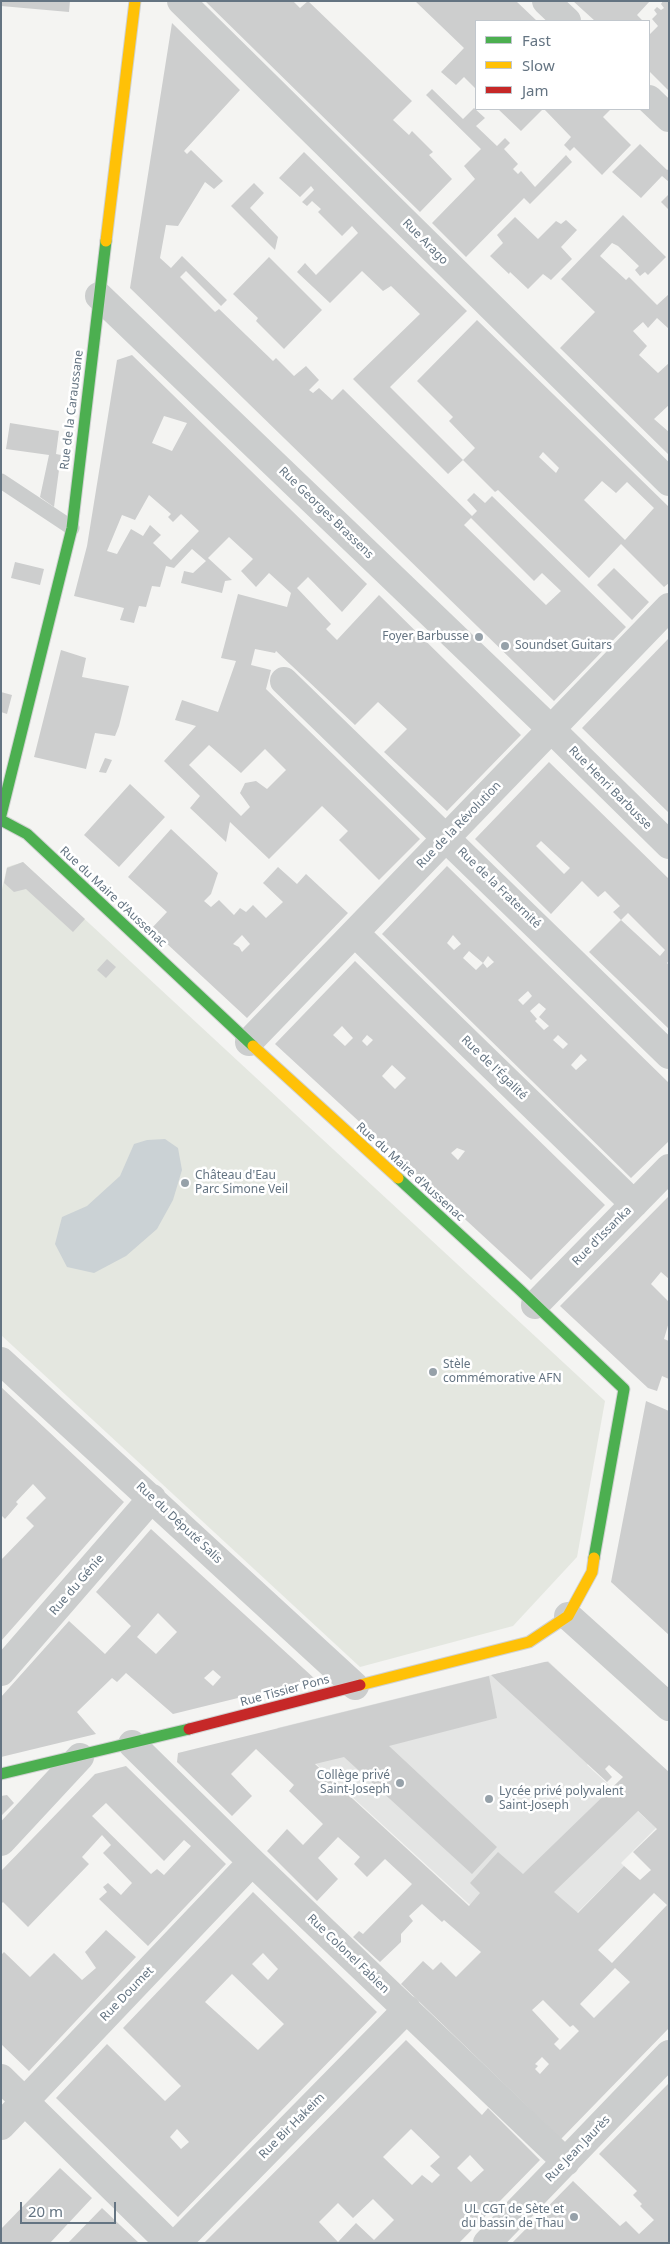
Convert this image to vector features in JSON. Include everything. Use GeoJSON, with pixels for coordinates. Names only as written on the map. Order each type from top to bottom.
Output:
{"type":"FeatureCollection","features":[{"type":"Feature","properties":{"kind":"street","name":"Rue de la Caraussane"},"geometry":{"type":"LineString","coordinates":[[1,815],[72,528],[135,1]]}},
{"type":"Feature","properties":{"kind":"street","name":"Rue Arago"},"geometry":{"type":"LineString","coordinates":[[180,1],[669,482]]}},
{"type":"Feature","properties":{"kind":"street"},"geometry":{"type":"LineString","coordinates":[[546,1],[566,20]]}},
{"type":"Feature","properties":{"kind":"street"},"geometry":{"type":"LineString","coordinates":[[650,100],[669,118]]}},
{"type":"Feature","properties":{"kind":"street","name":"Rue Georges Brassens"},"geometry":{"type":"LineString","coordinates":[[100,296],[552,730]]}},
{"type":"Feature","properties":{"kind":"street","name":"Rue de la Révolution"},"geometry":{"type":"LineString","coordinates":[[250,1042],[669,607]]}},
{"type":"Feature","properties":{"kind":"street","name":"Rue de la Fraternité"},"geometry":{"type":"LineString","coordinates":[[284,681],[669,1055]]}},
{"type":"Feature","properties":{"kind":"street","name":"Rue Henri Barbusse"},"geometry":{"type":"LineString","coordinates":[[552,730],[669,845]]}},
{"type":"Feature","properties":{"kind":"street","name":"Rue du Maire d'Aussenac"},"geometry":{"type":"LineString","coordinates":[[1,820],[27,834],[624,1389],[592,1572],[568,1616]]}},
{"type":"Feature","properties":{"kind":"street","name":"Rue de l'Égalité"},"geometry":{"type":"LineString","coordinates":[[355,932],[634,1204]]}},
{"type":"Feature","properties":{"kind":"street","name":"Rue d'Issanka"},"geometry":{"type":"LineString","coordinates":[[535,1305],[669,1168]]}},
{"type":"Feature","properties":{"kind":"street","name":"Rue du Député Salis"},"geometry":{"type":"LineString","coordinates":[[1,1361],[355,1686]]}},
{"type":"Feature","properties":{"kind":"street","name":"Rue du Génie"},"geometry":{"type":"LineString","coordinates":[[1,1672],[152,1498]]}},
{"type":"Feature","properties":{"kind":"street"},"geometry":{"type":"LineString","coordinates":[[568,1616],[669,1707]]}},
{"type":"Feature","properties":{"kind":"street","name":"Rue Tissier Pons"},"geometry":{"type":"LineString","coordinates":[[1,1774],[132,1744],[528,1642],[568,1616]]}},
{"type":"Feature","properties":{"kind":"street","name":"Rue Colonel Fabien"},"geometry":{"type":"LineString","coordinates":[[132,1744],[252,1862],[566,2162]]}},
{"type":"Feature","properties":{"kind":"street"},"geometry":{"type":"LineString","coordinates":[[1,1842],[80,1757]]}},
{"type":"Feature","properties":{"kind":"street","name":"Rue Doumet"},"geometry":{"type":"LineString","coordinates":[[1,2126],[252,1862]]}},
{"type":"Feature","properties":{"kind":"street","name":"Rue Bir Hakeim"},"geometry":{"type":"LineString","coordinates":[[177,2243],[407,2009]]}},
{"type":"Feature","properties":{"kind":"street","name":"Rue Jean Jaurès"},"geometry":{"type":"LineString","coordinates":[[487,2243],[669,2054]]}},
{"type":"Feature","properties":{"kind":"street"},"geometry":{"type":"LineString","coordinates":[[1,2078],[170,2243]]}},
{"type":"Feature","properties":{"kind":"lane"},"geometry":{"type":"LineString","coordinates":[[1,481],[72,528]]}},
{"type":"Feature","properties":{"kind":"shaded area","name":"Château d'Eau Parc Simone Veil"},"geometry":{"type":"Polygon","coordinates":[[[23,862],[605,1401],[577,1557],[513,1626],[360,1667],[1,1335],[1,894],[7,867],[23,862]]]}},
{"type":"Feature","properties":{"kind":"shaded area"},"geometry":{"type":"Polygon","coordinates":[[[165,1139],[178,1148],[182,1170],[173,1200],[157,1229],[126,1256],[94,1273],[67,1267],[55,1244],[62,1217],[87,1206],[120,1176],[134,1144],[147,1140],[165,1139]]]}},
{"type":"Feature","properties":{"kind":"shaded area","name":"Lycée privé polyvalent Saint-Joseph"},"geometry":{"type":"Polygon","coordinates":[[[548,1661],[621,1730],[587,1765],[656,1828],[621,1863],[624,1866],[530,1960],[277,1728],[548,1661]]]}},
{"type":"Feature","properties":{"kind":"building"},"geometry":{"type":"Polygon","coordinates":[[[1,1],[70,1],[69,12],[1,6],[1,1]]]}},
{"type":"Feature","properties":{"kind":"building"},"geometry":{"type":"Polygon","coordinates":[[[205,1],[293,1],[300,8],[308,1],[412,101],[393,120],[409,135],[412,131],[433,152],[429,155],[452,179],[420,212],[205,1]]]}},
{"type":"Feature","properties":{"kind":"building"},"geometry":{"type":"Polygon","coordinates":[[[415,1],[516,1],[536,20],[475,20],[475,88],[464,77],[456,85],[441,72],[464,48],[415,1]]]}},
{"type":"Feature","properties":{"kind":"building"},"geometry":{"type":"Polygon","coordinates":[[[573,1],[650,1],[637,15],[642,20],[594,20],[573,1]]]}},
{"type":"Feature","properties":{"kind":"building"},"geometry":{"type":"Polygon","coordinates":[[[663,1],[669,1],[669,91],[650,72],[650,34],[658,26],[652,19],[657,14],[654,10],[657,7],[661,10],[664,8],[661,4],[663,1]]]}},
{"type":"Feature","properties":{"kind":"building"},"geometry":{"type":"Polygon","coordinates":[[[172,23],[240,90],[184,151],[187,154],[191,150],[223,181],[214,189],[205,182],[178,226],[166,225],[160,258],[171,268],[182,256],[227,300],[221,306],[186,271],[180,277],[215,312],[219,309],[273,361],[276,358],[294,376],[306,366],[319,380],[309,390],[313,393],[319,388],[332,400],[343,389],[472,516],[477,511],[467,500],[474,493],[485,503],[492,496],[626,627],[554,701],[130,288],[172,23]],[[471,518],[464,525],[546,605],[561,591],[542,573],[534,581],[471,518]]]}},
{"type":"Feature","properties":{"kind":"building"},"geometry":{"type":"Polygon","coordinates":[[[432,89],[463,119],[474,108],[485,118],[476,126],[497,146],[505,138],[510,143],[504,149],[518,164],[513,169],[518,174],[521,171],[535,187],[566,155],[572,162],[530,204],[524,198],[466,257],[432,223],[475,179],[464,166],[481,149],[426,95],[432,89]]]}},
{"type":"Feature","properties":{"kind":"building"},"geometry":{"type":"Polygon","coordinates":[[[499,110],[542,110],[521,131],[499,110]]]}},
{"type":"Feature","properties":{"kind":"building"},"geometry":{"type":"Polygon","coordinates":[[[545,110],[610,110],[603,117],[631,145],[602,175],[574,147],[570,151],[564,145],[571,137],[545,110]]]}},
{"type":"Feature","properties":{"kind":"building"},"geometry":{"type":"Polygon","coordinates":[[[640,144],[667,170],[669,169],[669,182],[662,176],[641,198],[612,172],[640,144]]]}},
{"type":"Feature","properties":{"kind":"building"},"geometry":{"type":"Polygon","coordinates":[[[304,152],[467,311],[390,387],[463,460],[448,474],[353,379],[420,314],[391,286],[383,291],[362,271],[330,303],[297,272],[305,263],[316,275],[358,233],[352,226],[342,236],[318,212],[321,209],[312,201],[307,206],[302,202],[314,190],[311,186],[300,197],[279,178],[304,152]]]}},
{"type":"Feature","properties":{"kind":"building"},"geometry":{"type":"Polygon","coordinates":[[[254,183],[264,193],[250,208],[278,237],[275,250],[231,206],[254,183]]]}},
{"type":"Feature","properties":{"kind":"building"},"geometry":{"type":"Polygon","coordinates":[[[669,194],[669,210],[661,202],[669,194]]]}},
{"type":"Feature","properties":{"kind":"building"},"geometry":{"type":"Polygon","coordinates":[[[623,215],[666,257],[648,275],[645,272],[640,276],[635,270],[639,266],[618,246],[612,243],[600,256],[626,280],[629,277],[657,305],[669,294],[669,329],[657,318],[648,328],[643,322],[633,331],[647,346],[639,355],[658,373],[669,363],[669,405],[654,419],[669,432],[669,455],[560,348],[595,312],[561,279],[623,215]]]}},
{"type":"Feature","properties":{"kind":"building"},"geometry":{"type":"Polygon","coordinates":[[[515,217],[538,239],[556,221],[561,224],[566,220],[577,230],[561,247],[572,259],[551,280],[543,274],[528,289],[490,256],[503,243],[497,235],[515,217]]]}},
{"type":"Feature","properties":{"kind":"building"},"geometry":{"type":"Polygon","coordinates":[[[269,257],[322,310],[284,349],[256,321],[258,318],[233,294],[269,257]]]}},
{"type":"Feature","properties":{"kind":"building"},"geometry":{"type":"Polygon","coordinates":[[[477,320],[669,507],[669,583],[664,587],[621,544],[589,578],[498,490],[495,492],[463,460],[475,448],[449,421],[453,417],[417,381],[477,320]],[[543,452],[539,457],[556,473],[559,468],[543,452]],[[602,481],[584,500],[625,540],[654,508],[627,482],[616,493],[602,481]]]}},
{"type":"Feature","properties":{"kind":"building"},"geometry":{"type":"Polygon","coordinates":[[[132,355],[367,584],[342,612],[308,577],[297,588],[331,624],[326,629],[337,640],[379,595],[521,735],[447,811],[384,752],[407,729],[378,702],[355,725],[276,651],[275,653],[255,649],[251,665],[271,670],[266,689],[420,839],[379,880],[339,840],[348,831],[322,806],[269,859],[230,822],[226,842],[190,808],[200,796],[164,761],[196,726],[175,720],[182,700],[218,712],[236,661],[221,658],[238,594],[287,607],[291,593],[269,573],[256,587],[241,571],[253,559],[229,537],[208,558],[232,580],[225,581],[222,593],[181,583],[184,571],[193,573],[206,561],[192,549],[174,568],[166,566],[160,587],[152,586],[146,607],[139,606],[134,623],[120,620],[124,608],[74,596],[87,546],[117,360],[132,355]],[[164,416],[152,443],[172,451],[187,423],[164,416]],[[149,495],[135,520],[122,515],[107,551],[117,554],[131,529],[143,536],[150,525],[161,535],[153,543],[171,560],[199,531],[181,514],[173,522],[168,517],[171,514],[149,495]],[[209,745],[189,765],[241,816],[250,807],[240,793],[245,783],[256,781],[267,789],[286,770],[265,749],[241,773],[209,745]]]}},
{"type":"Feature","properties":{"kind":"building"},"geometry":{"type":"Polygon","coordinates":[[[10,423],[59,431],[56,454],[61,455],[54,507],[40,497],[49,455],[6,449],[10,423]]]}},
{"type":"Feature","properties":{"kind":"building"},"geometry":{"type":"Polygon","coordinates":[[[15,562],[44,569],[40,585],[11,578],[15,562]]]}},
{"type":"Feature","properties":{"kind":"building"},"geometry":{"type":"Polygon","coordinates":[[[614,568],[649,602],[632,620],[597,585],[614,568]]]}},
{"type":"Feature","properties":{"kind":"building"},"geometry":{"type":"Polygon","coordinates":[[[669,638],[669,813],[582,728],[669,638]]]}},
{"type":"Feature","properties":{"kind":"building"},"geometry":{"type":"Polygon","coordinates":[[[61,650],[86,658],[82,677],[129,686],[115,736],[95,733],[86,769],[34,757],[61,650]]]}},
{"type":"Feature","properties":{"kind":"building"},"geometry":{"type":"Polygon","coordinates":[[[1,692],[12,695],[7,714],[1,712],[1,692]]]}},
{"type":"Feature","properties":{"kind":"building"},"geometry":{"type":"Polygon","coordinates":[[[105,758],[112,760],[106,773],[99,772],[105,758]]]}},
{"type":"Feature","properties":{"kind":"building"},"geometry":{"type":"Polygon","coordinates":[[[549,762],[669,879],[669,961],[667,963],[669,965],[669,1029],[589,952],[621,920],[613,912],[620,906],[605,891],[598,897],[582,881],[551,914],[475,839],[549,762]],[[541,841],[536,846],[564,874],[570,868],[541,841]],[[628,913],[621,920],[660,956],[665,950],[628,913]]]}},
{"type":"Feature","properties":{"kind":"building"},"geometry":{"type":"Polygon","coordinates":[[[130,784],[165,817],[119,867],[84,835],[130,784]]]}},
{"type":"Feature","properties":{"kind":"building"},"geometry":{"type":"Polygon","coordinates":[[[171,829],[218,873],[211,894],[204,901],[211,907],[219,900],[234,915],[240,908],[246,912],[253,905],[266,918],[283,902],[263,883],[278,867],[297,884],[306,874],[348,913],[247,1018],[151,929],[167,912],[128,877],[171,829]],[[242,935],[233,944],[239,947],[242,952],[250,944],[242,935]]]}},
{"type":"Feature","properties":{"kind":"building"},"geometry":{"type":"Polygon","coordinates":[[[23,862],[85,919],[73,932],[26,889],[14,892],[4,883],[7,868],[23,862]]]}},
{"type":"Feature","properties":{"kind":"building"},"geometry":{"type":"Polygon","coordinates":[[[447,866],[669,1083],[669,1141],[631,1178],[382,934],[447,866]],[[453,935],[447,943],[454,950],[461,944],[453,935]],[[469,951],[463,958],[476,970],[483,963],[469,951]],[[488,956],[483,963],[487,968],[494,962],[488,956]],[[528,991],[518,1000],[523,1005],[532,996],[528,991]],[[539,1003],[530,1011],[537,1019],[535,1021],[544,1030],[549,1026],[539,1017],[546,1009],[539,1003]],[[558,1035],[553,1040],[563,1049],[568,1044],[558,1035]],[[581,1054],[571,1065],[576,1070],[587,1060],[581,1054]]]}},
{"type":"Feature","properties":{"kind":"building"},"geometry":{"type":"Polygon","coordinates":[[[107,959],[116,967],[106,978],[97,970],[107,959]]]}},
{"type":"Feature","properties":{"kind":"building"},"geometry":{"type":"Polygon","coordinates":[[[355,961],[605,1205],[531,1280],[275,1044],[355,961]],[[342,1026],[333,1035],[345,1046],[353,1038],[342,1026]],[[367,1035],[362,1041],[367,1046],[373,1040],[367,1035]],[[392,1065],[382,1076],[395,1089],[406,1078],[392,1065]],[[457,1148],[451,1153],[458,1160],[465,1151],[457,1148]]]}},
{"type":"Feature","properties":{"kind":"building"},"geometry":{"type":"Polygon","coordinates":[[[669,1196],[669,1279],[661,1272],[651,1284],[669,1302],[669,1322],[664,1339],[669,1341],[669,1379],[662,1376],[657,1391],[648,1388],[560,1306],[669,1196]]]}},
{"type":"Feature","properties":{"kind":"building"},"geometry":{"type":"Polygon","coordinates":[[[1,1387],[124,1502],[1,1641],[1,1560],[34,1526],[26,1518],[46,1498],[33,1484],[16,1502],[18,1504],[5,1519],[1,1515],[1,1387]]]}},
{"type":"Feature","properties":{"kind":"building"},"geometry":{"type":"Polygon","coordinates":[[[646,1401],[669,1411],[669,1635],[611,1582],[646,1401]]]}},
{"type":"Feature","properties":{"kind":"building"},"geometry":{"type":"Polygon","coordinates":[[[151,1529],[315,1679],[173,1714],[126,1673],[117,1682],[112,1678],[77,1712],[96,1734],[1,1757],[1,1697],[69,1621],[105,1654],[131,1626],[96,1592],[151,1529]],[[158,1613],[137,1637],[156,1654],[177,1632],[158,1613]],[[213,1670],[204,1678],[213,1686],[221,1677],[213,1670]]]}},
{"type":"Feature","properties":{"kind":"building"},"geometry":{"type":"Polygon","coordinates":[[[548,1662],[669,1772],[669,2028],[561,2139],[401,1984],[423,1961],[433,1970],[441,1962],[456,1977],[481,1952],[422,1904],[409,1916],[413,1921],[401,1934],[401,1942],[380,1962],[353,1937],[359,1931],[363,1934],[412,1884],[385,1859],[367,1877],[354,1864],[360,1857],[338,1837],[318,1858],[338,1879],[317,1901],[267,1851],[287,1829],[303,1845],[323,1824],[289,1791],[294,1785],[256,1749],[231,1774],[252,1796],[232,1816],[177,1762],[178,1753],[489,1676],[497,1718],[389,1746],[497,1847],[472,1874],[344,1757],[315,1764],[469,1906],[480,1893],[470,1883],[498,1852],[523,1874],[623,1777],[609,1765],[605,1769],[612,1777],[607,1782],[491,1675],[548,1662]],[[638,1811],[554,1892],[578,1913],[624,1866],[640,1880],[651,1870],[633,1852],[657,1829],[638,1811]],[[654,1893],[598,1950],[612,1963],[667,1905],[654,1893]],[[615,1968],[580,2004],[594,2018],[630,1982],[615,1968]],[[543,2000],[532,2010],[559,2039],[554,2044],[560,2050],[579,2031],[573,2025],[570,2027],[543,2000]],[[542,2057],[535,2064],[538,2066],[535,2069],[540,2074],[549,2064],[542,2057]]]}},
{"type":"Feature","properties":{"kind":"building"},"geometry":{"type":"Polygon","coordinates":[[[126,1766],[226,1864],[148,1946],[99,1899],[107,1892],[103,1887],[108,1883],[121,1895],[132,1883],[103,1853],[111,1845],[102,1835],[82,1857],[89,1864],[28,1927],[3,1902],[1,1904],[1,1871],[95,1774],[126,1766]],[[106,1803],[92,1816],[151,1874],[157,1869],[164,1875],[191,1846],[184,1840],[164,1861],[106,1803]]]}},
{"type":"Feature","properties":{"kind":"building"},"geometry":{"type":"Polygon","coordinates":[[[7,1795],[14,1803],[1,1816],[1,1796],[7,1795]]]}},
{"type":"Feature","properties":{"kind":"building"},"geometry":{"type":"Polygon","coordinates":[[[253,1892],[377,2012],[178,2217],[56,2098],[107,2044],[165,2101],[181,2086],[123,2028],[253,1892]],[[263,1953],[252,1964],[268,1980],[278,1969],[263,1953]],[[232,1974],[205,2002],[258,2050],[284,2024],[232,1974]],[[177,2129],[170,2137],[181,2149],[189,2142],[177,2129]]]}},
{"type":"Feature","properties":{"kind":"building"},"geometry":{"type":"Polygon","coordinates":[[[106,1930],[136,1957],[29,2071],[1,2044],[1,1955],[4,1952],[30,1977],[54,1953],[82,1980],[96,1968],[85,1952],[106,1930]]]}},
{"type":"Feature","properties":{"kind":"building"},"geometry":{"type":"Polygon","coordinates":[[[406,2040],[482,2115],[488,2108],[540,2160],[459,2243],[204,2243],[406,2040]],[[411,2129],[383,2157],[412,2185],[422,2175],[432,2183],[440,2175],[430,2166],[440,2157],[411,2129]],[[470,2155],[457,2168],[471,2182],[484,2170],[470,2155]],[[373,2199],[353,2218],[338,2203],[319,2222],[338,2242],[356,2223],[374,2240],[394,2220],[373,2199]]]}},
{"type":"Feature","properties":{"kind":"building"},"geometry":{"type":"Polygon","coordinates":[[[669,2083],[669,2243],[512,2243],[573,2181],[620,2226],[626,2221],[639,2234],[654,2220],[640,2206],[642,2204],[633,2195],[637,2191],[599,2154],[669,2083]]]}},
{"type":"Feature","properties":{"kind":"building"},"geometry":{"type":"Polygon","coordinates":[[[60,2168],[92,2198],[50,2243],[1,2243],[1,2229],[60,2168]]]}},
{"type":"Feature","properties":{"kind":"building"},"geometry":{"type":"Polygon","coordinates":[[[102,2208],[139,2243],[68,2243],[102,2208]]]}},
{"type":"Feature","properties":{"kind":"traffic: fast"},"geometry":{"type":"LineString","coordinates":[[1,815],[72,528],[106,241]]}},
{"type":"Feature","properties":{"kind":"traffic: fast"},"geometry":{"type":"LineString","coordinates":[[1,820],[27,834],[253,1046]]}},
{"type":"Feature","properties":{"kind":"traffic: fast"},"geometry":{"type":"LineString","coordinates":[[398,1178],[624,1389],[594,1558]]}},
{"type":"Feature","properties":{"kind":"traffic: fast"},"geometry":{"type":"LineString","coordinates":[[1,1774],[189,1729]]}},
{"type":"Feature","properties":{"kind":"traffic: slow"},"geometry":{"type":"LineString","coordinates":[[106,241],[135,1]]}},
{"type":"Feature","properties":{"kind":"traffic: slow"},"geometry":{"type":"LineString","coordinates":[[253,1046],[398,1178]]}},
{"type":"Feature","properties":{"kind":"traffic: slow"},"geometry":{"type":"LineString","coordinates":[[360,1685],[529,1642],[568,1616],[592,1572],[594,1558]]}},
{"type":"Feature","properties":{"kind":"traffic: jam"},"geometry":{"type":"LineString","coordinates":[[189,1729],[360,1685]]}},
{"type":"Feature","properties":{"kind":"place","name":"Foyer Barbusse"},"geometry":{"type":"Point","coordinates":[479,637]}},
{"type":"Feature","properties":{"kind":"place","name":"Soundset Guitars"},"geometry":{"type":"Point","coordinates":[505,646]}},
{"type":"Feature","properties":{"kind":"place","name":"Château d'Eau Parc Simone Veil"},"geometry":{"type":"Point","coordinates":[185,1183]}},
{"type":"Feature","properties":{"kind":"place","name":"Stèle commémorative AFN"},"geometry":{"type":"Point","coordinates":[433,1372]}},
{"type":"Feature","properties":{"kind":"place","name":"Collège privé Saint-Joseph"},"geometry":{"type":"Point","coordinates":[400,1783]}},
{"type":"Feature","properties":{"kind":"place","name":"Lycée privé polyvalent Saint-Joseph"},"geometry":{"type":"Point","coordinates":[489,1799]}},
{"type":"Feature","properties":{"kind":"place","name":"UL CGT de Sète et du bassin de Thau"},"geometry":{"type":"Point","coordinates":[574,2217]}}]}
